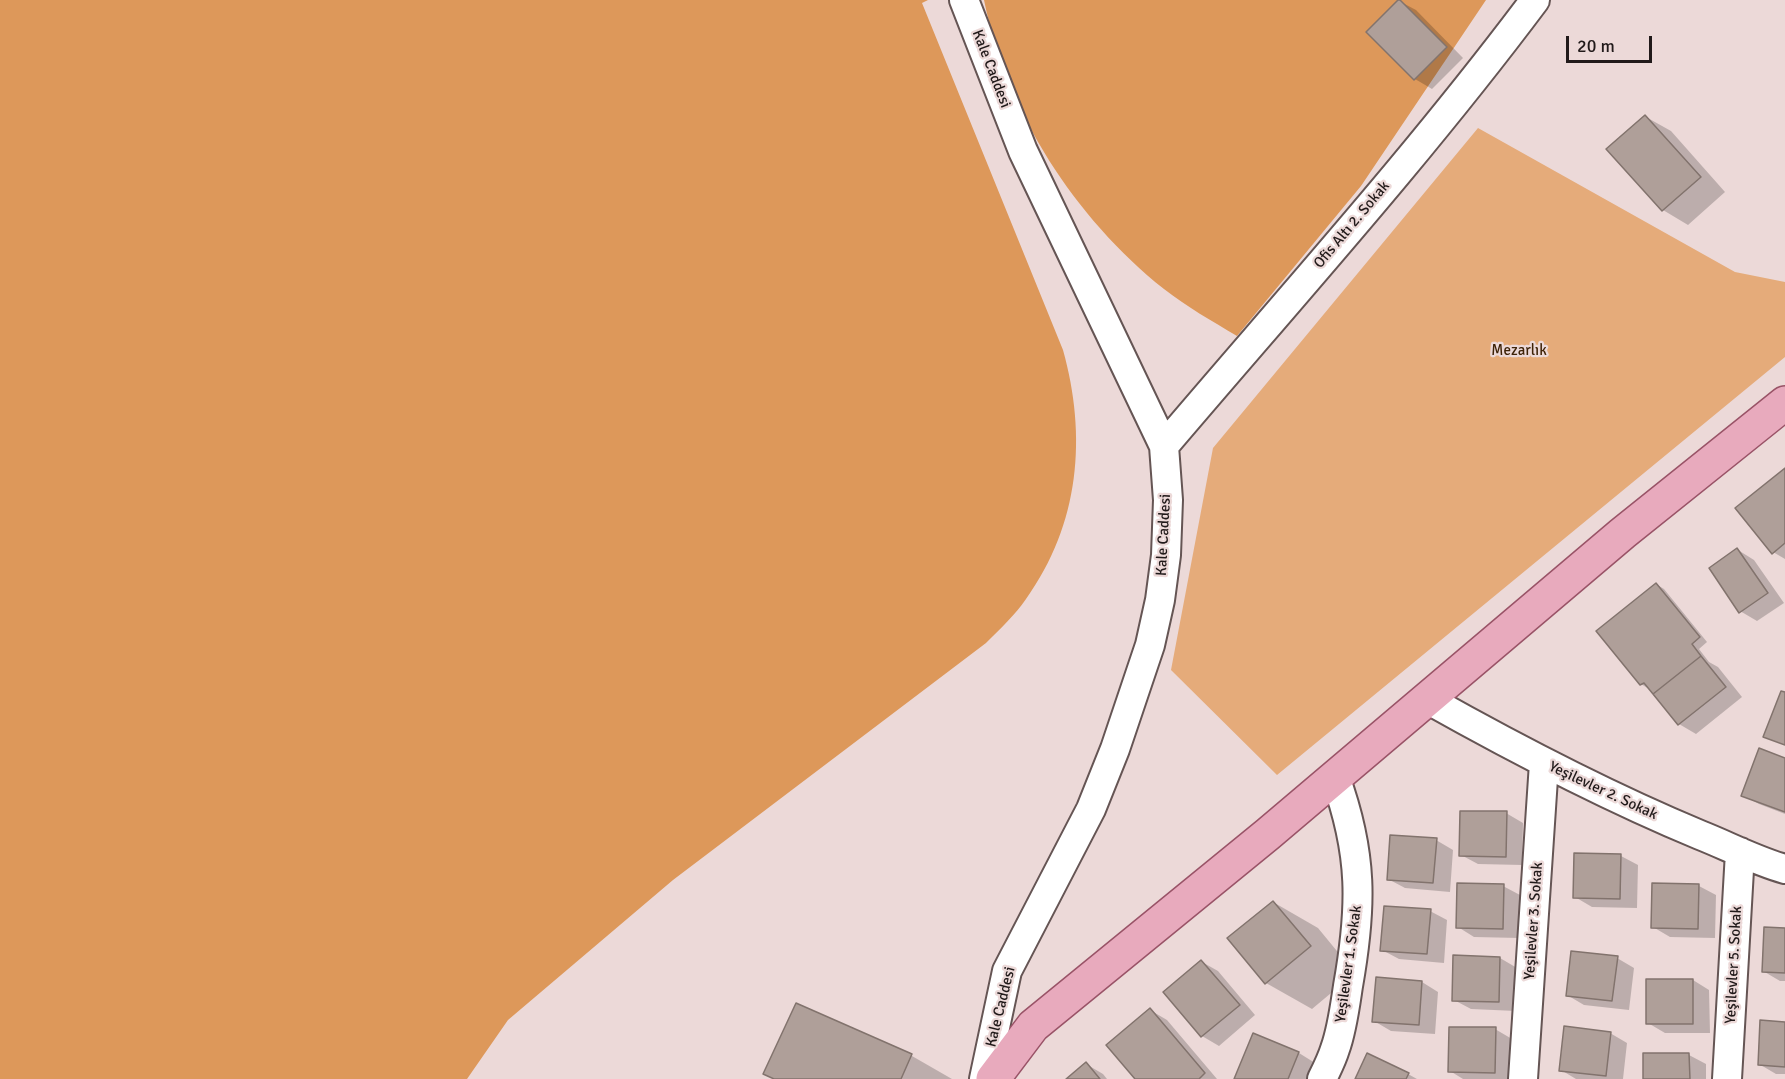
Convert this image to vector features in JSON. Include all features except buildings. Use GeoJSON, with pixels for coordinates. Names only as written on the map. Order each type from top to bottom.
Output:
{"type":"FeatureCollection","features":[{"type":"Feature","properties":{"kind":"main road"},"geometry":{"type":"LineString","coordinates":[[993,1079],[1033,1026],[1335,777],[1623,533],[1785,403]]}},
{"type":"Feature","properties":{"kind":"street","name":"Kale Caddesi"},"geometry":{"type":"LineString","coordinates":[[964,0],[1023,151],[1164,446],[1168,500],[1166,555],[1160,600],[1150,645],[1115,749],[1091,809],[1007,971],[984,1079]]}},
{"type":"Feature","properties":{"kind":"street","name":"Ofis Altı 2. Sokak"},"geometry":{"type":"LineString","coordinates":[[1164,446],[1422,143],[1535,0]]}},
{"type":"Feature","properties":{"kind":"street","name":"Yeşilevler 2. Sokak"},"geometry":{"type":"LineString","coordinates":[[1426,699],[1544,763],[1671,823],[1785,869]]}},
{"type":"Feature","properties":{"kind":"street","name":"Yeşilevler 3. Sokak"},"geometry":{"type":"LineString","coordinates":[[1524,1079],[1544,763]]}},
{"type":"Feature","properties":{"kind":"street","name":"Yeşilevler 1. Sokak"},"geometry":{"type":"LineString","coordinates":[[1322,1079],[1336,1047],[1358,927],[1357,869],[1353,837],[1346,807],[1335,777]]}},
{"type":"Feature","properties":{"kind":"street","name":"Yeşilevler 5. Sokak"},"geometry":{"type":"LineString","coordinates":[[1727,1079],[1740,852]]}},
{"type":"Feature","properties":{"kind":"green space","name":"Mezarlık"},"geometry":{"type":"Polygon","coordinates":[[[1478,128],[1735,272],[1785,282],[1785,357],[1277,775],[1171,670],[1213,448],[1478,128]]]}},
{"type":"Feature","properties":{"kind":"shaded area"},"geometry":{"type":"Polygon","coordinates":[[[0,0],[928,0],[922,3],[1063,350],[1071,382],[1076,447],[1074,479],[1068,510],[1058,541],[1044,570],[1022,605],[986,643],[673,880],[508,1020],[467,1079],[0,1079],[0,0]]]}},
{"type":"Feature","properties":{"kind":"shaded area"},"geometry":{"type":"Polygon","coordinates":[[[984,0],[1486,0],[1361,186],[1237,336],[1164,289],[1131,261],[1074,196],[1049,160],[1027,122],[1009,83],[984,0]]]}}]}
